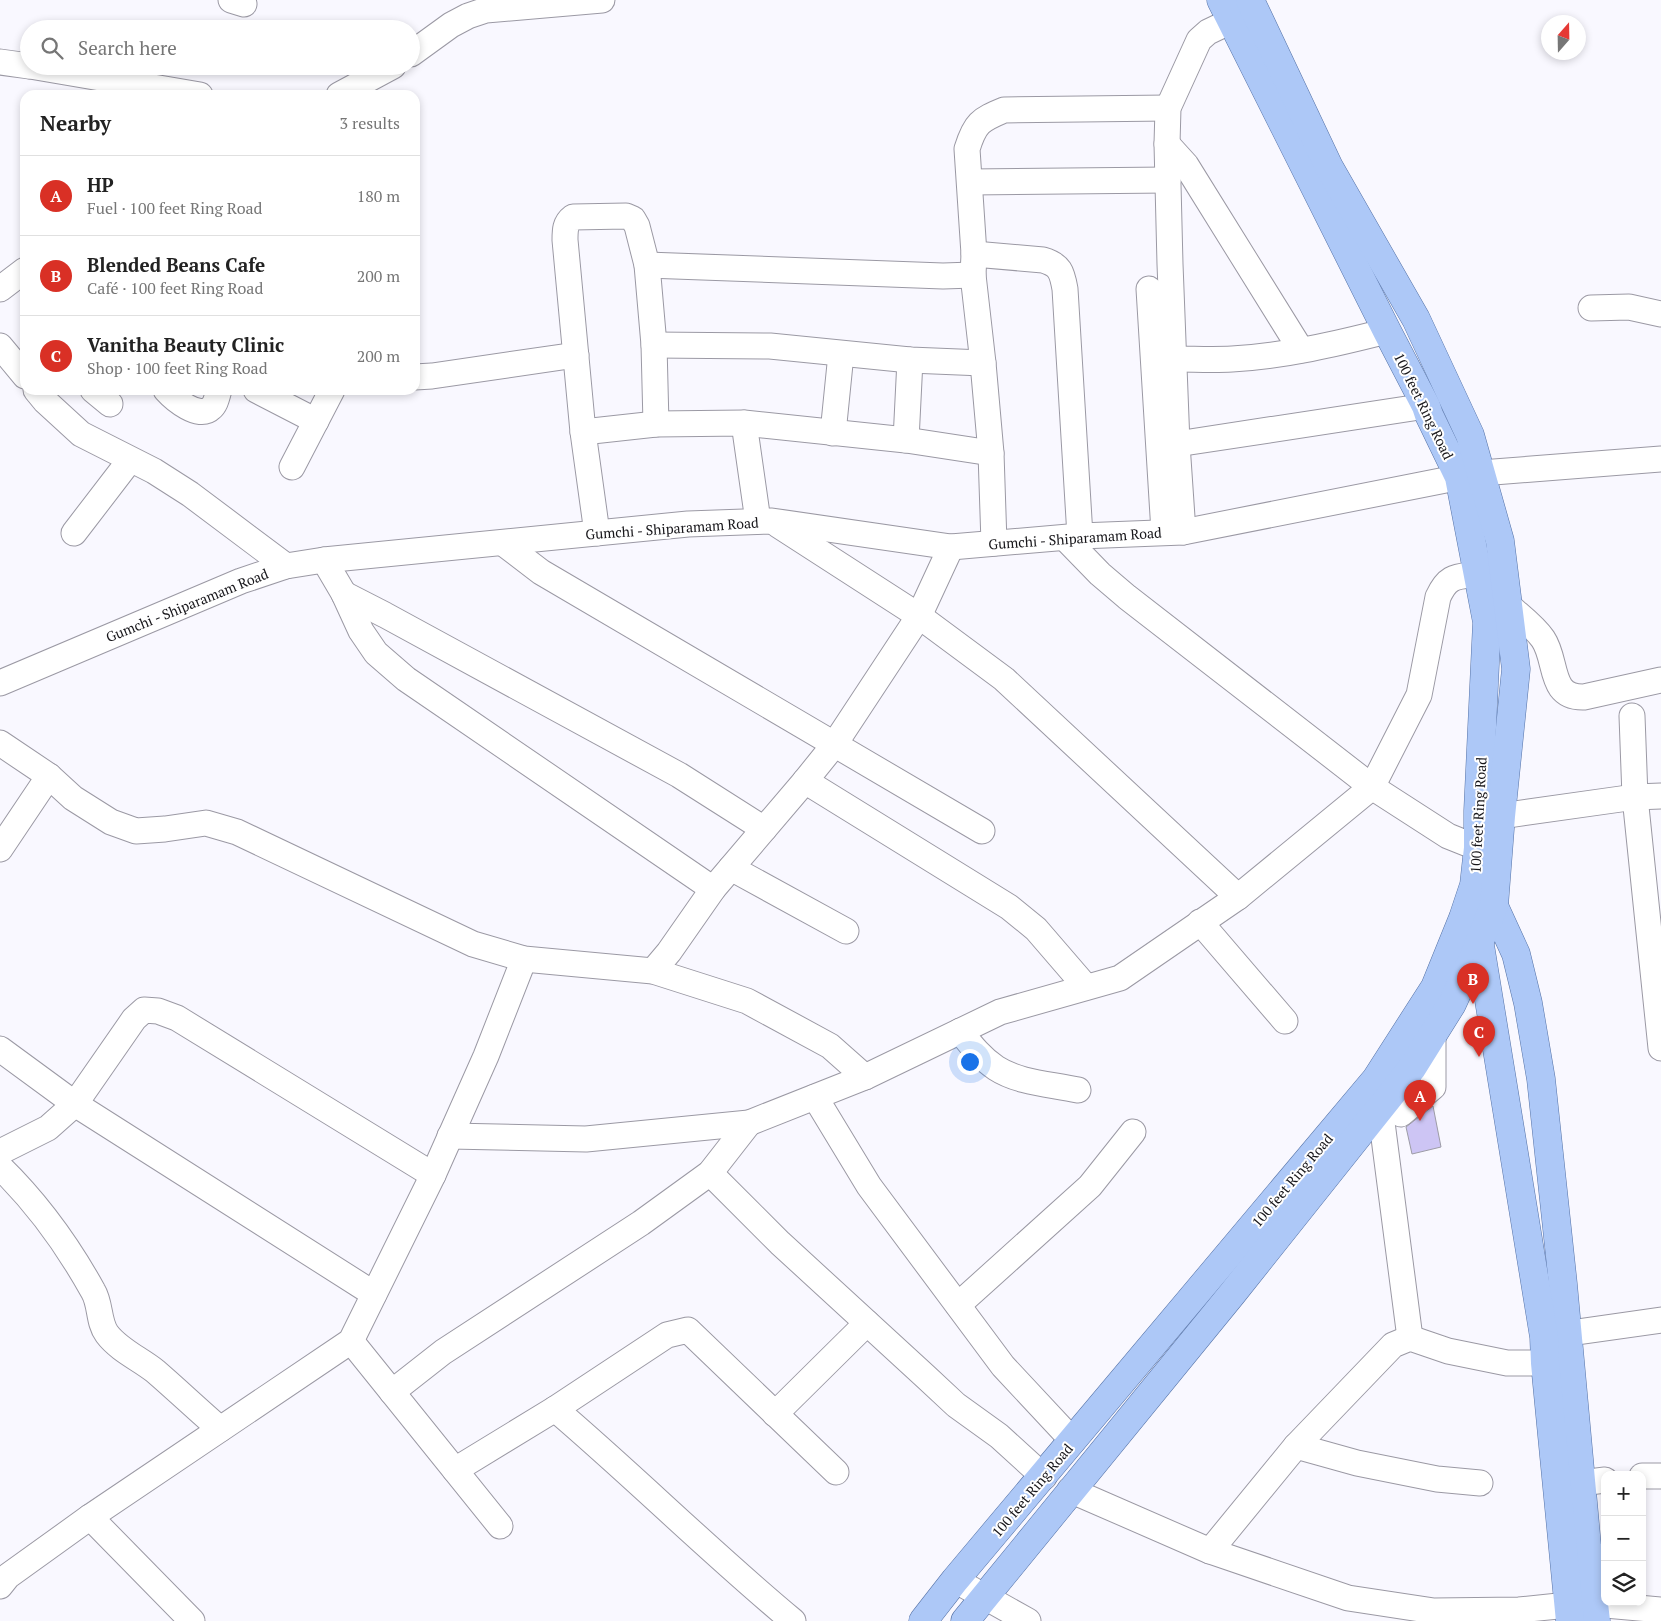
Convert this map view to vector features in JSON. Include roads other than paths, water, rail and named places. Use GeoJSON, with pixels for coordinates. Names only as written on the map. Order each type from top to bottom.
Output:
{"type":"FeatureCollection","features":[{"type":"Feature","properties":{"kind":"main road","name":"100 feet Ring Road"},"geometry":{"type":"LineString","coordinates":[[923,1621],[955,1580],[1044,1477],[1376,1080],[1435,987],[1464,918],[1474,885],[1478,848],[1487,622],[1478,574],[1470,475],[1470,435],[1416,319],[1328,167],[1250,0]]}},
{"type":"Feature","properties":{"kind":"main road","name":"100 feet Ring Road"},"geometry":{"type":"LineString","coordinates":[[964,1621],[1232,1294],[1412,1068],[1452,1004],[1494,906],[1516,669],[1500,541],[1470,475],[1429,414],[1226,10]]}},
{"type":"Feature","properties":{"kind":"main road"},"geometry":{"type":"LineString","coordinates":[[1474,885],[1494,906],[1516,954],[1528,1003],[1541,1079],[1552,1344],[1593,1482],[1582,1613]]}},
{"type":"Feature","properties":{"kind":"main road"},"geometry":{"type":"LineString","coordinates":[[1464,918],[1480,940],[1552,1344],[1582,1613]]}},
{"type":"Feature","properties":{"kind":"street"},"geometry":{"type":"LineString","coordinates":[[420,47],[450,25],[486,10],[602,0]]}},
{"type":"Feature","properties":{"kind":"street"},"geometry":{"type":"LineString","coordinates":[[1173,532],[1178,444],[1168,180],[1168,108],[1200,40],[1226,10]]}},
{"type":"Feature","properties":{"kind":"street"},"geometry":{"type":"LineString","coordinates":[[0,62],[20,65]]}},
{"type":"Feature","properties":{"kind":"street"},"geometry":{"type":"LineString","coordinates":[[81,75],[166,90]]}},
{"type":"Feature","properties":{"kind":"street"},"geometry":{"type":"LineString","coordinates":[[348,90],[376,75]]}},
{"type":"Feature","properties":{"kind":"street"},"geometry":{"type":"LineString","coordinates":[[994,543],[991,453],[984,363],[973,265],[967,149],[971,136],[977,125],[988,117],[1004,110],[1168,108]]}},
{"type":"Feature","properties":{"kind":"street"},"geometry":{"type":"LineString","coordinates":[[1167,144],[1186,165],[1301,350]]}},
{"type":"Feature","properties":{"kind":"street"},"geometry":{"type":"LineString","coordinates":[[970,182],[1168,180]]}},
{"type":"Feature","properties":{"kind":"street"},"geometry":{"type":"LineString","coordinates":[[596,533],[583,432],[565,240],[568,221],[573,217],[626,216],[633,219],[639,233],[646,264],[654,345],[656,424]]}},
{"type":"Feature","properties":{"kind":"street"},"geometry":{"type":"LineString","coordinates":[[646,264],[943,276],[973,265],[1043,260],[1052,263],[1059,269],[1063,277],[1065,289],[1072,537],[1100,574],[1127,597],[1372,786],[1448,836],[1478,848]]}},
{"type":"Feature","properties":{"kind":"street"},"geometry":{"type":"LineString","coordinates":[[0,289],[20,274]]}},
{"type":"Feature","properties":{"kind":"street"},"geometry":{"type":"LineString","coordinates":[[1149,289],[1173,532]]}},
{"type":"Feature","properties":{"kind":"street"},"geometry":{"type":"LineString","coordinates":[[1591,308],[1629,307],[1661,314]]}},
{"type":"Feature","properties":{"kind":"street"},"geometry":{"type":"LineString","coordinates":[[1174,359],[1232,359],[1301,350],[1340,343],[1387,331]]}},
{"type":"Feature","properties":{"kind":"street"},"geometry":{"type":"LineString","coordinates":[[654,345],[770,346],[910,360],[984,363]]}},
{"type":"Feature","properties":{"kind":"street"},"geometry":{"type":"LineString","coordinates":[[0,346],[20,370]]}},
{"type":"Feature","properties":{"kind":"street"},"geometry":{"type":"LineString","coordinates":[[833,433],[842,354]]}},
{"type":"Feature","properties":{"kind":"street"},"geometry":{"type":"LineString","coordinates":[[420,376],[576,355]]}},
{"type":"Feature","properties":{"kind":"street"},"geometry":{"type":"LineString","coordinates":[[906,440],[910,360]]}},
{"type":"Feature","properties":{"kind":"street"},"geometry":{"type":"LineString","coordinates":[[40,395],[81,434],[154,471],[190,494],[286,566]]}},
{"type":"Feature","properties":{"kind":"street"},"geometry":{"type":"LineString","coordinates":[[171,395],[178,402],[195,411],[203,412],[210,410],[217,395]]}},
{"type":"Feature","properties":{"kind":"street"},"geometry":{"type":"LineString","coordinates":[[266,395],[316,421]]}},
{"type":"Feature","properties":{"kind":"street"},"geometry":{"type":"LineString","coordinates":[[292,467],[329,395]]}},
{"type":"Feature","properties":{"kind":"street"},"geometry":{"type":"LineString","coordinates":[[1178,444],[1426,406]]}},
{"type":"Feature","properties":{"kind":"street"},"geometry":{"type":"LineString","coordinates":[[583,432],[656,424],[744,423],[906,440],[991,453]]}},
{"type":"Feature","properties":{"kind":"street"},"geometry":{"type":"LineString","coordinates":[[744,423],[765,521],[919,616],[1004,679],[1238,897]]}},
{"type":"Feature","properties":{"kind":"street","name":"Gumchi - Shiparamam Road"},"geometry":{"type":"LineString","coordinates":[[0,683],[241,581],[286,566],[324,560],[688,524],[765,521],[952,547],[1072,537],[1173,532],[1470,475],[1661,459]]}},
{"type":"Feature","properties":{"kind":"street"},"geometry":{"type":"LineString","coordinates":[[74,533],[130,460]]}},
{"type":"Feature","properties":{"kind":"street"},"geometry":{"type":"LineString","coordinates":[[503,543],[541,572],[982,830]]}},
{"type":"Feature","properties":{"kind":"street"},"geometry":{"type":"LineString","coordinates":[[653,971],[669,952],[713,889],[834,745],[919,616],[952,547]]}},
{"type":"Feature","properties":{"kind":"street"},"geometry":{"type":"LineString","coordinates":[[324,560],[344,594],[361,631],[376,653],[389,666],[713,889]]}},
{"type":"Feature","properties":{"kind":"street"},"geometry":{"type":"LineString","coordinates":[[450,1136],[586,1138],[749,1123],[864,1077],[1000,1012],[1120,978],[1238,897],[1372,786],[1419,695],[1438,597],[1444,585],[1453,578],[1478,574]]}},
{"type":"Feature","properties":{"kind":"street"},"geometry":{"type":"LineString","coordinates":[[344,594],[679,775],[764,829]]}},
{"type":"Feature","properties":{"kind":"street"},"geometry":{"type":"LineString","coordinates":[[1508,606],[1542,638],[1548,649],[1560,688],[1574,698],[1661,680]]}},
{"type":"Feature","properties":{"kind":"street"},"geometry":{"type":"LineString","coordinates":[[1632,716],[1635,797],[1654,910],[1661,1048]]}},
{"type":"Feature","properties":{"kind":"street"},"geometry":{"type":"LineString","coordinates":[[0,743],[50,776],[73,798],[111,822],[136,831],[206,823],[236,832],[473,944],[524,959],[653,971],[747,1001],[830,1046],[864,1077]]}},
{"type":"Feature","properties":{"kind":"street"},"geometry":{"type":"LineString","coordinates":[[0,849],[50,776]]}},
{"type":"Feature","properties":{"kind":"street"},"geometry":{"type":"LineString","coordinates":[[805,781],[1009,907],[1036,929],[1086,987]]}},
{"type":"Feature","properties":{"kind":"street"},"geometry":{"type":"LineString","coordinates":[[1501,816],[1635,797],[1661,796]]}},
{"type":"Feature","properties":{"kind":"street"},"geometry":{"type":"LineString","coordinates":[[732,868],[846,931]]}},
{"type":"Feature","properties":{"kind":"street"},"geometry":{"type":"LineString","coordinates":[[1200,922],[1285,1020]]}},
{"type":"Feature","properties":{"kind":"street"},"geometry":{"type":"LineString","coordinates":[[0,1586],[8,1576],[90,1517],[351,1342],[433,1175],[486,1056],[524,959]]}},
{"type":"Feature","properties":{"kind":"street"},"geometry":{"type":"LineString","coordinates":[[0,1152],[48,1128],[74,1104],[134,1019],[144,1010],[158,1011],[177,1018],[433,1175]]}},
{"type":"Feature","properties":{"kind":"street"},"geometry":{"type":"LineString","coordinates":[[960,1031],[979,1054],[996,1068],[1019,1078],[1078,1090]]}},
{"type":"Feature","properties":{"kind":"street"},"geometry":{"type":"LineString","coordinates":[[0,1049],[74,1104],[374,1294]]}},
{"type":"Feature","properties":{"kind":"street"},"geometry":{"type":"LineString","coordinates":[[815,1097],[869,1186],[1002,1366],[1073,1441]]}},
{"type":"Feature","properties":{"kind":"street"},"geometry":{"type":"LineString","coordinates":[[1381,1105],[1410,1338]]}},
{"type":"Feature","properties":{"kind":"street"},"geometry":{"type":"LineString","coordinates":[[392,1392],[443,1352],[641,1223],[710,1173],[749,1123]]}},
{"type":"Feature","properties":{"kind":"street"},"geometry":{"type":"LineString","coordinates":[[958,1305],[1090,1186],[1134,1132]]}},
{"type":"Feature","properties":{"kind":"street"},"geometry":{"type":"LineString","coordinates":[[0,1167],[23,1189],[70,1253],[95,1294],[104,1329],[108,1335],[155,1371],[220,1429]]}},
{"type":"Feature","properties":{"kind":"street"},"geometry":{"type":"LineString","coordinates":[[710,1173],[780,1242],[956,1405],[999,1436],[1044,1477]]}},
{"type":"Feature","properties":{"kind":"street"},"geometry":{"type":"LineString","coordinates":[[1210,1551],[1296,1446],[1393,1345],[1410,1338],[1448,1351],[1508,1363],[1552,1344],[1661,1320]]}},
{"type":"Feature","properties":{"kind":"street"},"geometry":{"type":"LineString","coordinates":[[775,1414],[867,1323]]}},
{"type":"Feature","properties":{"kind":"street"},"geometry":{"type":"LineString","coordinates":[[455,1470],[555,1409],[668,1335],[688,1330],[836,1472]]}},
{"type":"Feature","properties":{"kind":"street"},"geometry":{"type":"LineString","coordinates":[[351,1342],[500,1526]]}},
{"type":"Feature","properties":{"kind":"street"},"geometry":{"type":"LineString","coordinates":[[555,1409],[596,1444],[745,1582],[792,1621]]}},
{"type":"Feature","properties":{"kind":"street"},"geometry":{"type":"LineString","coordinates":[[1296,1446],[1357,1463],[1419,1476],[1480,1483]]}},
{"type":"Feature","properties":{"kind":"street"},"geometry":{"type":"LineString","coordinates":[[1646,1476],[1661,1476]]}},
{"type":"Feature","properties":{"kind":"street"},"geometry":{"type":"LineString","coordinates":[[1070,1490],[1210,1551],[1348,1598],[1434,1611],[1519,1610],[1582,1613],[1661,1610]]}},
{"type":"Feature","properties":{"kind":"street"},"geometry":{"type":"LineString","coordinates":[[90,1517],[192,1621]]}},
{"type":"Feature","properties":{"kind":"street"},"geometry":{"type":"LineString","coordinates":[[955,1580],[1028,1621]]}},
{"type":"Feature","properties":{"kind":"place","name":"Blended Beans Cafe"},"geometry":{"type":"Point","coordinates":[1473,1004]}},
{"type":"Feature","properties":{"kind":"place","name":"Vanitha Beauty Clinic"},"geometry":{"type":"Point","coordinates":[1479,1057]}},
{"type":"Feature","properties":{"kind":"place","name":"HP"},"geometry":{"type":"Point","coordinates":[1420,1121]}}]}
